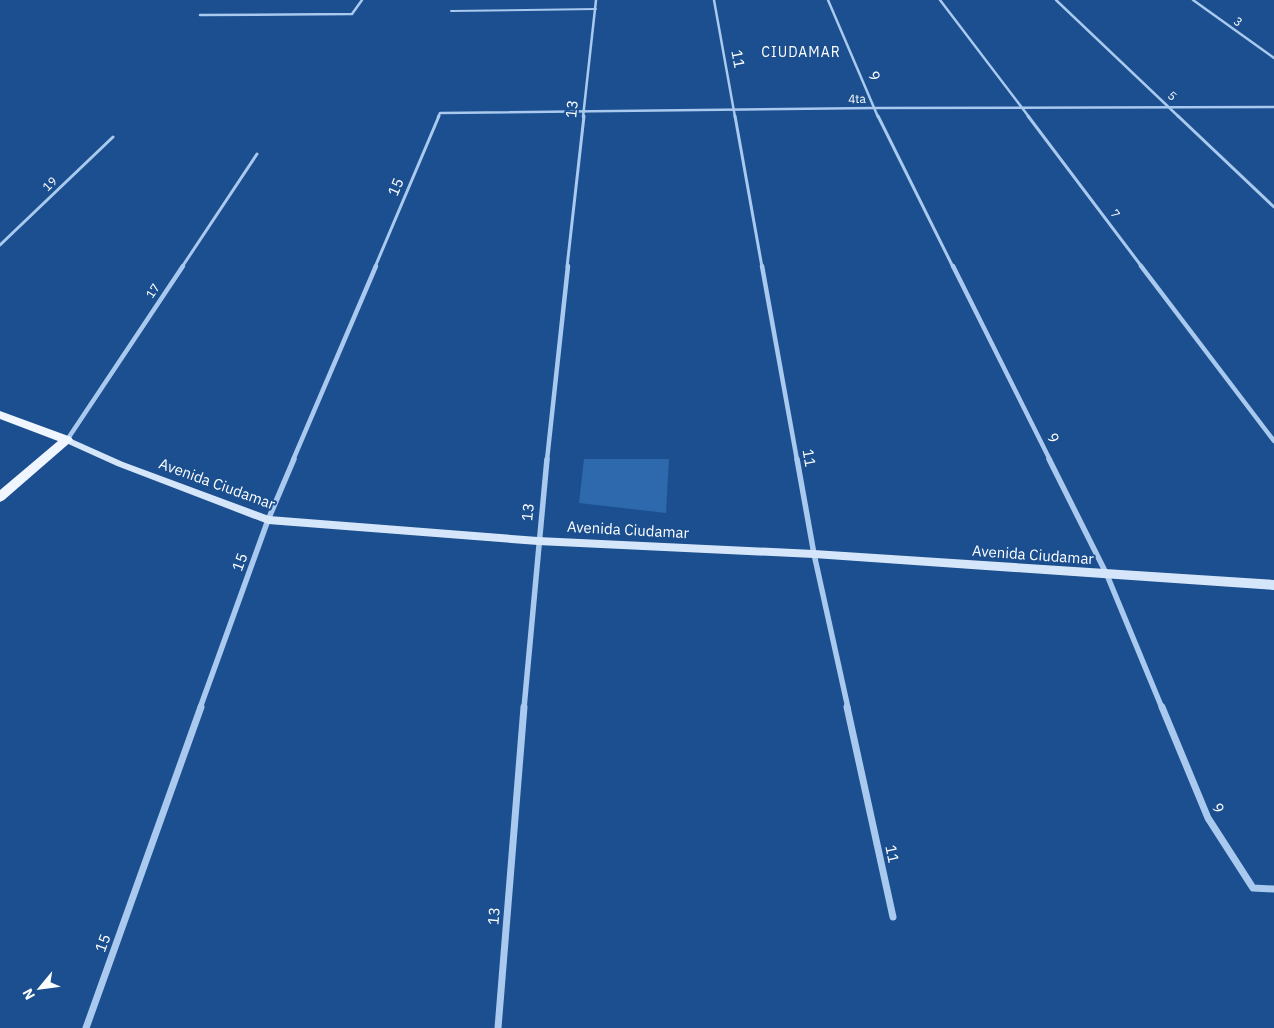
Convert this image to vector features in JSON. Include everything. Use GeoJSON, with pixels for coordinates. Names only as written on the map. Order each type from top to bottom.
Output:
{"type":"FeatureCollection","features":[{"type":"Feature","properties":{"kind":"main road","name":"Avenida Ciudamar"},"geometry":{"type":"LineString","coordinates":[[0,415],[67,440],[120,464],[268,520],[538,541],[814,554],[1274,585]]}},
{"type":"Feature","properties":{"kind":"main road"},"geometry":{"type":"LineString","coordinates":[[0,497],[67,440]]}},
{"type":"Feature","properties":{"kind":"street"},"geometry":{"type":"LineString","coordinates":[[200,15],[352,14],[362,0]]}},
{"type":"Feature","properties":{"kind":"street","name":"13"},"geometry":{"type":"LineString","coordinates":[[498,1028],[538,541],[596,0]]}},
{"type":"Feature","properties":{"kind":"street","name":"11"},"geometry":{"type":"LineString","coordinates":[[714,0],[814,554],[893,917]]}},
{"type":"Feature","properties":{"kind":"street","name":"9"},"geometry":{"type":"LineString","coordinates":[[828,0],[874,108],[1107,575],[1208,818],[1253,888],[1274,889]]}},
{"type":"Feature","properties":{"kind":"street","name":"7"},"geometry":{"type":"LineString","coordinates":[[940,0],[1274,441]]}},
{"type":"Feature","properties":{"kind":"street","name":"5"},"geometry":{"type":"LineString","coordinates":[[1056,0],[1172,108],[1274,207]]}},
{"type":"Feature","properties":{"kind":"street","name":"3"},"geometry":{"type":"LineString","coordinates":[[1193,0],[1274,58]]}},
{"type":"Feature","properties":{"kind":"street","name":"4ta"},"geometry":{"type":"LineString","coordinates":[[440,114],[584,110],[1274,107]]}},
{"type":"Feature","properties":{"kind":"street","name":"15"},"geometry":{"type":"LineString","coordinates":[[86,1028],[268,520],[440,114]]}},
{"type":"Feature","properties":{"kind":"street","name":"19"},"geometry":{"type":"LineString","coordinates":[[0,245],[113,137]]}},
{"type":"Feature","properties":{"kind":"street","name":"17"},"geometry":{"type":"LineString","coordinates":[[67,440],[257,154]]}},
{"type":"Feature","properties":{"kind":"lane"},"geometry":{"type":"LineString","coordinates":[[451,11],[596,9]]}},
{"type":"Feature","properties":{"kind":"shaded area"},"geometry":{"type":"Polygon","coordinates":[[[584,459],[669,459],[666,513],[579,503],[584,459]]]}},
{"type":"Feature","properties":{"kind":"district","name":"CIUDAMAR"},"geometry":{"type":"Point","coordinates":[801,52]}}]}
